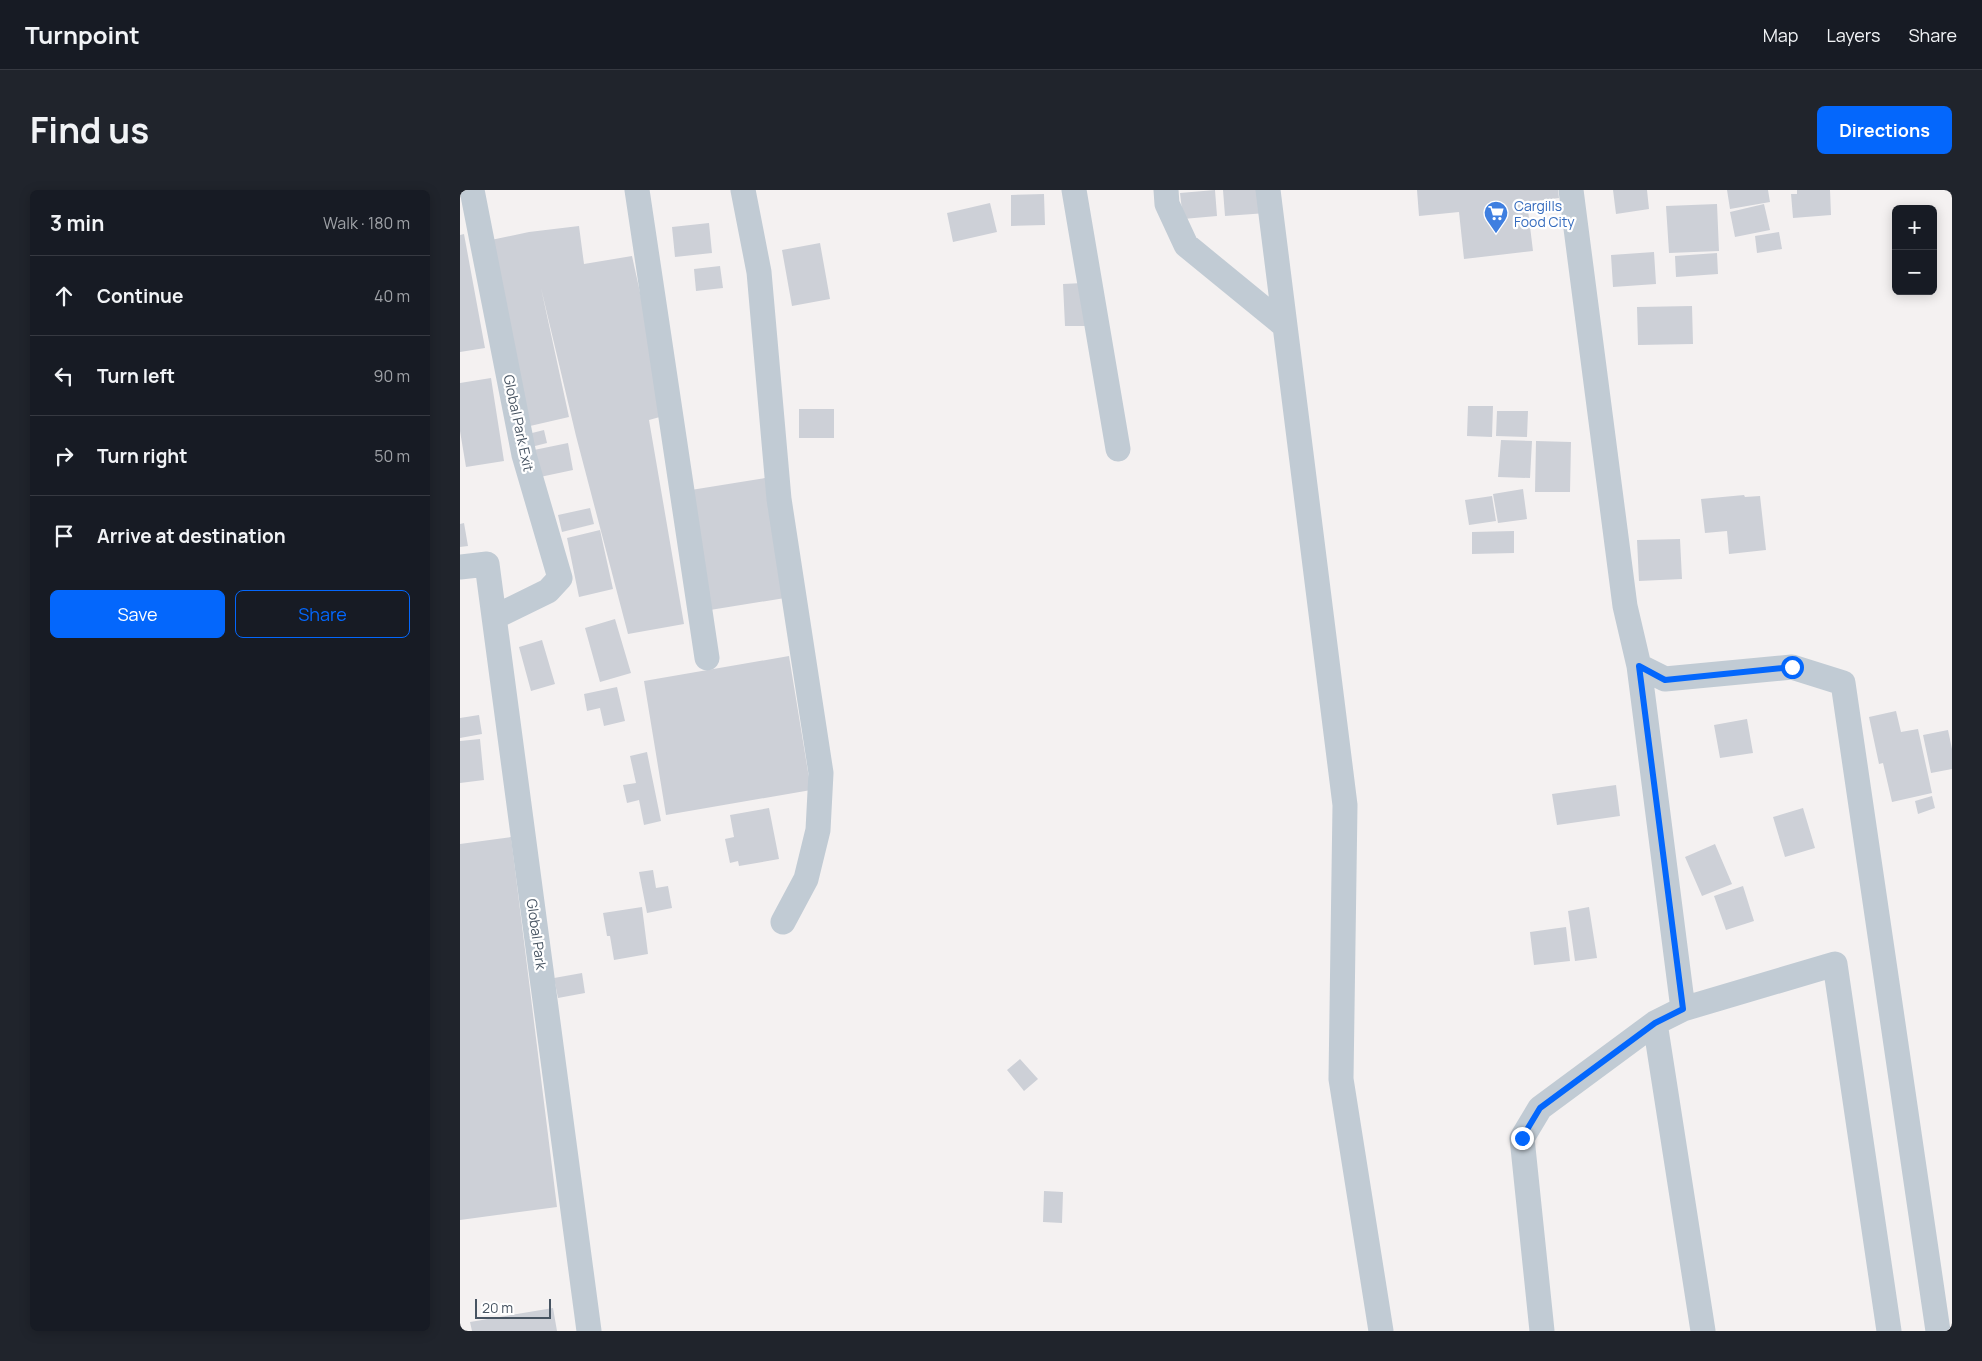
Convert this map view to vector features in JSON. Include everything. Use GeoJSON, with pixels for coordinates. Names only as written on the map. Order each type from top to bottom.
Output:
{"type":"FeatureCollection","features":[{"type":"Feature","properties":{"kind":"street","name":"Global Park Exit"},"geometry":{"type":"LineString","coordinates":[[472,190],[524,455],[560,578],[548,592],[495,616]]}},
{"type":"Feature","properties":{"kind":"street"},"geometry":{"type":"LineString","coordinates":[[637,190],[707,658]]}},
{"type":"Feature","properties":{"kind":"street"},"geometry":{"type":"LineString","coordinates":[[743,190],[759,272],[779,499],[821,774],[818,830],[806,879],[783,922]]}},
{"type":"Feature","properties":{"kind":"street"},"geometry":{"type":"LineString","coordinates":[[1074,190],[1118,449]]}},
{"type":"Feature","properties":{"kind":"street"},"geometry":{"type":"LineString","coordinates":[[1166,190],[1167,204],[1186,245],[1285,326]]}},
{"type":"Feature","properties":{"kind":"street"},"geometry":{"type":"LineString","coordinates":[[1268,190],[1345,805],[1341,1079],[1381,1331]]}},
{"type":"Feature","properties":{"kind":"street"},"geometry":{"type":"LineString","coordinates":[[1572,190],[1625,606],[1639,666],[1683,1009]]}},
{"type":"Feature","properties":{"kind":"street","name":"Global Park"},"geometry":{"type":"LineString","coordinates":[[460,567],[487,564],[589,1331]]}},
{"type":"Feature","properties":{"kind":"street"},"geometry":{"type":"LineString","coordinates":[[1639,666],[1665,680],[1792,667],[1843,683],[1938,1331]]}},
{"type":"Feature","properties":{"kind":"street"},"geometry":{"type":"LineString","coordinates":[[1542,1331],[1522,1138],[1540,1108],[1655,1023],[1683,1009],[1835,964],[1889,1331]]}},
{"type":"Feature","properties":{"kind":"street"},"geometry":{"type":"LineString","coordinates":[[1655,1023],[1703,1331]]}},
{"type":"Feature","properties":{"kind":"building"},"geometry":{"type":"Polygon","coordinates":[[[1215,190],[1217,216],[1183,219],[1180,193],[1215,190]]]}},
{"type":"Feature","properties":{"kind":"building"},"geometry":{"type":"Polygon","coordinates":[[[1223,190],[1265,190],[1267,213],[1225,216],[1223,190]]]}},
{"type":"Feature","properties":{"kind":"building","name":"Cargills Food City"},"geometry":{"type":"Polygon","coordinates":[[[1417,190],[1558,190],[1559,198],[1527,202],[1533,251],[1464,259],[1459,212],[1419,216],[1417,190]]]}},
{"type":"Feature","properties":{"kind":"building"},"geometry":{"type":"Polygon","coordinates":[[[1613,190],[1647,190],[1649,209],[1616,214],[1613,190]]]}},
{"type":"Feature","properties":{"kind":"building"},"geometry":{"type":"Polygon","coordinates":[[[1727,190],[1768,190],[1770,202],[1730,209],[1727,190]]]}},
{"type":"Feature","properties":{"kind":"building"},"geometry":{"type":"Polygon","coordinates":[[[1797,190],[1830,190],[1831,215],[1793,218],[1791,194],[1797,194],[1797,190]]]}},
{"type":"Feature","properties":{"kind":"building"},"geometry":{"type":"Polygon","coordinates":[[[1044,194],[1045,225],[1011,226],[1011,195],[1044,194]]]}},
{"type":"Feature","properties":{"kind":"building"},"geometry":{"type":"Polygon","coordinates":[[[990,203],[997,232],[953,242],[947,213],[990,203]]]}},
{"type":"Feature","properties":{"kind":"building"},"geometry":{"type":"Polygon","coordinates":[[[1717,204],[1719,251],[1669,253],[1666,206],[1717,204]]]}},
{"type":"Feature","properties":{"kind":"building"},"geometry":{"type":"Polygon","coordinates":[[[1764,204],[1770,230],[1735,237],[1730,212],[1764,204]]]}},
{"type":"Feature","properties":{"kind":"building"},"geometry":{"type":"Polygon","coordinates":[[[709,223],[712,253],[675,257],[672,227],[709,223]]]}},
{"type":"Feature","properties":{"kind":"building"},"geometry":{"type":"Polygon","coordinates":[[[579,226],[584,264],[632,256],[667,415],[649,420],[684,624],[628,634],[576,436],[541,288],[569,417],[530,426],[491,240],[529,232],[579,226]]]}},
{"type":"Feature","properties":{"kind":"building"},"geometry":{"type":"Polygon","coordinates":[[[1779,232],[1782,249],[1757,253],[1755,236],[1779,232]]]}},
{"type":"Feature","properties":{"kind":"building"},"geometry":{"type":"Polygon","coordinates":[[[464,234],[485,348],[460,352],[460,235],[464,234]]]}},
{"type":"Feature","properties":{"kind":"building"},"geometry":{"type":"Polygon","coordinates":[[[820,243],[830,299],[792,306],[782,250],[820,243]]]}},
{"type":"Feature","properties":{"kind":"building"},"geometry":{"type":"Polygon","coordinates":[[[1654,252],[1656,284],[1613,287],[1611,255],[1654,252]]]}},
{"type":"Feature","properties":{"kind":"building"},"geometry":{"type":"Polygon","coordinates":[[[1717,253],[1718,274],[1676,277],[1675,256],[1717,253]]]}},
{"type":"Feature","properties":{"kind":"building"},"geometry":{"type":"Polygon","coordinates":[[[720,266],[723,288],[696,291],[694,269],[720,266]]]}},
{"type":"Feature","properties":{"kind":"building"},"geometry":{"type":"Polygon","coordinates":[[[1083,283],[1085,326],[1065,326],[1063,284],[1083,283]]]}},
{"type":"Feature","properties":{"kind":"building"},"geometry":{"type":"Polygon","coordinates":[[[1692,306],[1693,344],[1638,345],[1637,307],[1692,306]]]}},
{"type":"Feature","properties":{"kind":"building"},"geometry":{"type":"Polygon","coordinates":[[[491,378],[504,461],[466,467],[460,431],[460,383],[491,378]]]}},
{"type":"Feature","properties":{"kind":"building"},"geometry":{"type":"Polygon","coordinates":[[[1468,406],[1493,406],[1492,437],[1467,436],[1468,406]]]}},
{"type":"Feature","properties":{"kind":"building"},"geometry":{"type":"Polygon","coordinates":[[[799,409],[834,409],[834,438],[799,438],[799,409]]]}},
{"type":"Feature","properties":{"kind":"building"},"geometry":{"type":"Polygon","coordinates":[[[1497,411],[1528,411],[1527,437],[1496,436],[1497,411]]]}},
{"type":"Feature","properties":{"kind":"building"},"geometry":{"type":"Polygon","coordinates":[[[544,430],[547,443],[527,448],[524,435],[544,430]]]}},
{"type":"Feature","properties":{"kind":"building"},"geometry":{"type":"Polygon","coordinates":[[[1501,440],[1532,441],[1530,478],[1498,477],[1501,440]]]}},
{"type":"Feature","properties":{"kind":"building"},"geometry":{"type":"Polygon","coordinates":[[[1536,441],[1571,442],[1570,492],[1535,492],[1536,441]]]}},
{"type":"Feature","properties":{"kind":"building"},"geometry":{"type":"Polygon","coordinates":[[[568,443],[573,470],[540,477],[534,450],[568,443]]]}},
{"type":"Feature","properties":{"kind":"building"},"geometry":{"type":"Polygon","coordinates":[[[765,478],[785,598],[710,610],[691,490],[765,478]]]}},
{"type":"Feature","properties":{"kind":"building"},"geometry":{"type":"Polygon","coordinates":[[[1523,489],[1527,519],[1498,523],[1493,494],[1523,489]]]}},
{"type":"Feature","properties":{"kind":"building"},"geometry":{"type":"Polygon","coordinates":[[[1744,495],[1745,497],[1760,496],[1766,550],[1729,554],[1727,531],[1705,533],[1701,499],[1744,495]]]}},
{"type":"Feature","properties":{"kind":"building"},"geometry":{"type":"Polygon","coordinates":[[[1492,496],[1496,521],[1469,525],[1465,500],[1492,496]]]}},
{"type":"Feature","properties":{"kind":"building"},"geometry":{"type":"Polygon","coordinates":[[[590,508],[594,524],[562,532],[558,515],[590,508]]]}},
{"type":"Feature","properties":{"kind":"building"},"geometry":{"type":"Polygon","coordinates":[[[464,523],[468,546],[460,547],[460,524],[464,523]]]}},
{"type":"Feature","properties":{"kind":"building"},"geometry":{"type":"Polygon","coordinates":[[[600,530],[613,589],[579,597],[567,538],[600,530]]]}},
{"type":"Feature","properties":{"kind":"building"},"geometry":{"type":"Polygon","coordinates":[[[1514,531],[1514,553],[1472,554],[1472,532],[1514,531]]]}},
{"type":"Feature","properties":{"kind":"building"},"geometry":{"type":"Polygon","coordinates":[[[1680,539],[1682,579],[1639,581],[1637,540],[1680,539]]]}},
{"type":"Feature","properties":{"kind":"building"},"geometry":{"type":"Polygon","coordinates":[[[615,619],[631,673],[600,682],[585,628],[615,619]]]}},
{"type":"Feature","properties":{"kind":"building"},"geometry":{"type":"Polygon","coordinates":[[[542,640],[555,684],[531,691],[519,647],[542,640]]]}},
{"type":"Feature","properties":{"kind":"building"},"geometry":{"type":"Polygon","coordinates":[[[789,656],[811,790],[666,815],[644,681],[789,656]]]}},
{"type":"Feature","properties":{"kind":"building"},"geometry":{"type":"Polygon","coordinates":[[[617,687],[625,721],[604,726],[600,708],[587,711],[584,694],[617,687]]]}},
{"type":"Feature","properties":{"kind":"building"},"geometry":{"type":"Polygon","coordinates":[[[1896,711],[1901,732],[1918,729],[1932,793],[1892,802],[1883,763],[1879,764],[1869,717],[1896,711]]]}},
{"type":"Feature","properties":{"kind":"building"},"geometry":{"type":"Polygon","coordinates":[[[479,715],[482,734],[460,738],[460,718],[479,715]]]}},
{"type":"Feature","properties":{"kind":"building"},"geometry":{"type":"Polygon","coordinates":[[[1747,719],[1753,753],[1720,758],[1714,725],[1747,719]]]}},
{"type":"Feature","properties":{"kind":"building"},"geometry":{"type":"Polygon","coordinates":[[[1948,730],[1952,749],[1952,769],[1931,773],[1923,735],[1948,730]]]}},
{"type":"Feature","properties":{"kind":"building"},"geometry":{"type":"Polygon","coordinates":[[[480,739],[484,780],[460,783],[460,741],[480,739]]]}},
{"type":"Feature","properties":{"kind":"building"},"geometry":{"type":"Polygon","coordinates":[[[647,752],[661,821],[644,825],[639,800],[627,803],[623,785],[636,783],[630,756],[647,752]]]}},
{"type":"Feature","properties":{"kind":"building"},"geometry":{"type":"Polygon","coordinates":[[[1616,785],[1620,816],[1557,825],[1552,794],[1616,785]]]}},
{"type":"Feature","properties":{"kind":"building"},"geometry":{"type":"Polygon","coordinates":[[[1932,796],[1935,808],[1918,814],[1915,801],[1932,796]]]}},
{"type":"Feature","properties":{"kind":"building"},"geometry":{"type":"Polygon","coordinates":[[[769,808],[779,859],[739,866],[738,861],[730,863],[725,839],[734,837],[730,815],[769,808]]]}},
{"type":"Feature","properties":{"kind":"building"},"geometry":{"type":"Polygon","coordinates":[[[1803,808],[1815,848],[1785,857],[1773,817],[1803,808]]]}},
{"type":"Feature","properties":{"kind":"building"},"geometry":{"type":"Polygon","coordinates":[[[511,837],[557,1207],[460,1220],[460,844],[511,837]]]}},
{"type":"Feature","properties":{"kind":"building"},"geometry":{"type":"Polygon","coordinates":[[[1715,844],[1732,884],[1702,896],[1685,857],[1715,844]]]}},
{"type":"Feature","properties":{"kind":"building"},"geometry":{"type":"Polygon","coordinates":[[[653,870],[656,888],[668,886],[672,908],[647,913],[639,872],[653,870]]]}},
{"type":"Feature","properties":{"kind":"building"},"geometry":{"type":"Polygon","coordinates":[[[1743,886],[1754,921],[1726,930],[1714,896],[1743,886]]]}},
{"type":"Feature","properties":{"kind":"building"},"geometry":{"type":"Polygon","coordinates":[[[642,907],[648,954],[614,960],[610,936],[607,936],[603,913],[642,907]]]}},
{"type":"Feature","properties":{"kind":"building"},"geometry":{"type":"Polygon","coordinates":[[[1589,907],[1597,958],[1575,961],[1568,911],[1589,907]]]}},
{"type":"Feature","properties":{"kind":"building"},"geometry":{"type":"Polygon","coordinates":[[[1566,927],[1570,961],[1534,965],[1530,932],[1566,927]]]}},
{"type":"Feature","properties":{"kind":"building"},"geometry":{"type":"Polygon","coordinates":[[[582,973],[585,993],[558,998],[554,978],[582,973]]]}},
{"type":"Feature","properties":{"kind":"building"},"geometry":{"type":"Polygon","coordinates":[[[1020,1059],[1038,1079],[1024,1091],[1007,1070],[1020,1059]]]}},
{"type":"Feature","properties":{"kind":"building"},"geometry":{"type":"Polygon","coordinates":[[[1044,1191],[1063,1192],[1062,1223],[1043,1222],[1044,1191]]]}},
{"type":"Feature","properties":{"kind":"building"},"geometry":{"type":"Polygon","coordinates":[[[553,1308],[557,1331],[472,1331],[470,1322],[553,1308]]]}},
{"type":"Feature","properties":{"kind":"place","name":"Cargills Food City"},"geometry":{"type":"Point","coordinates":[1496,234]}},
{"type":"Feature","properties":{"kind":"route"},"geometry":{"type":"LineString","coordinates":[[1522,1138],[1540,1108],[1655,1023],[1683,1009],[1639,666],[1665,680],[1792,667]]}}]}
